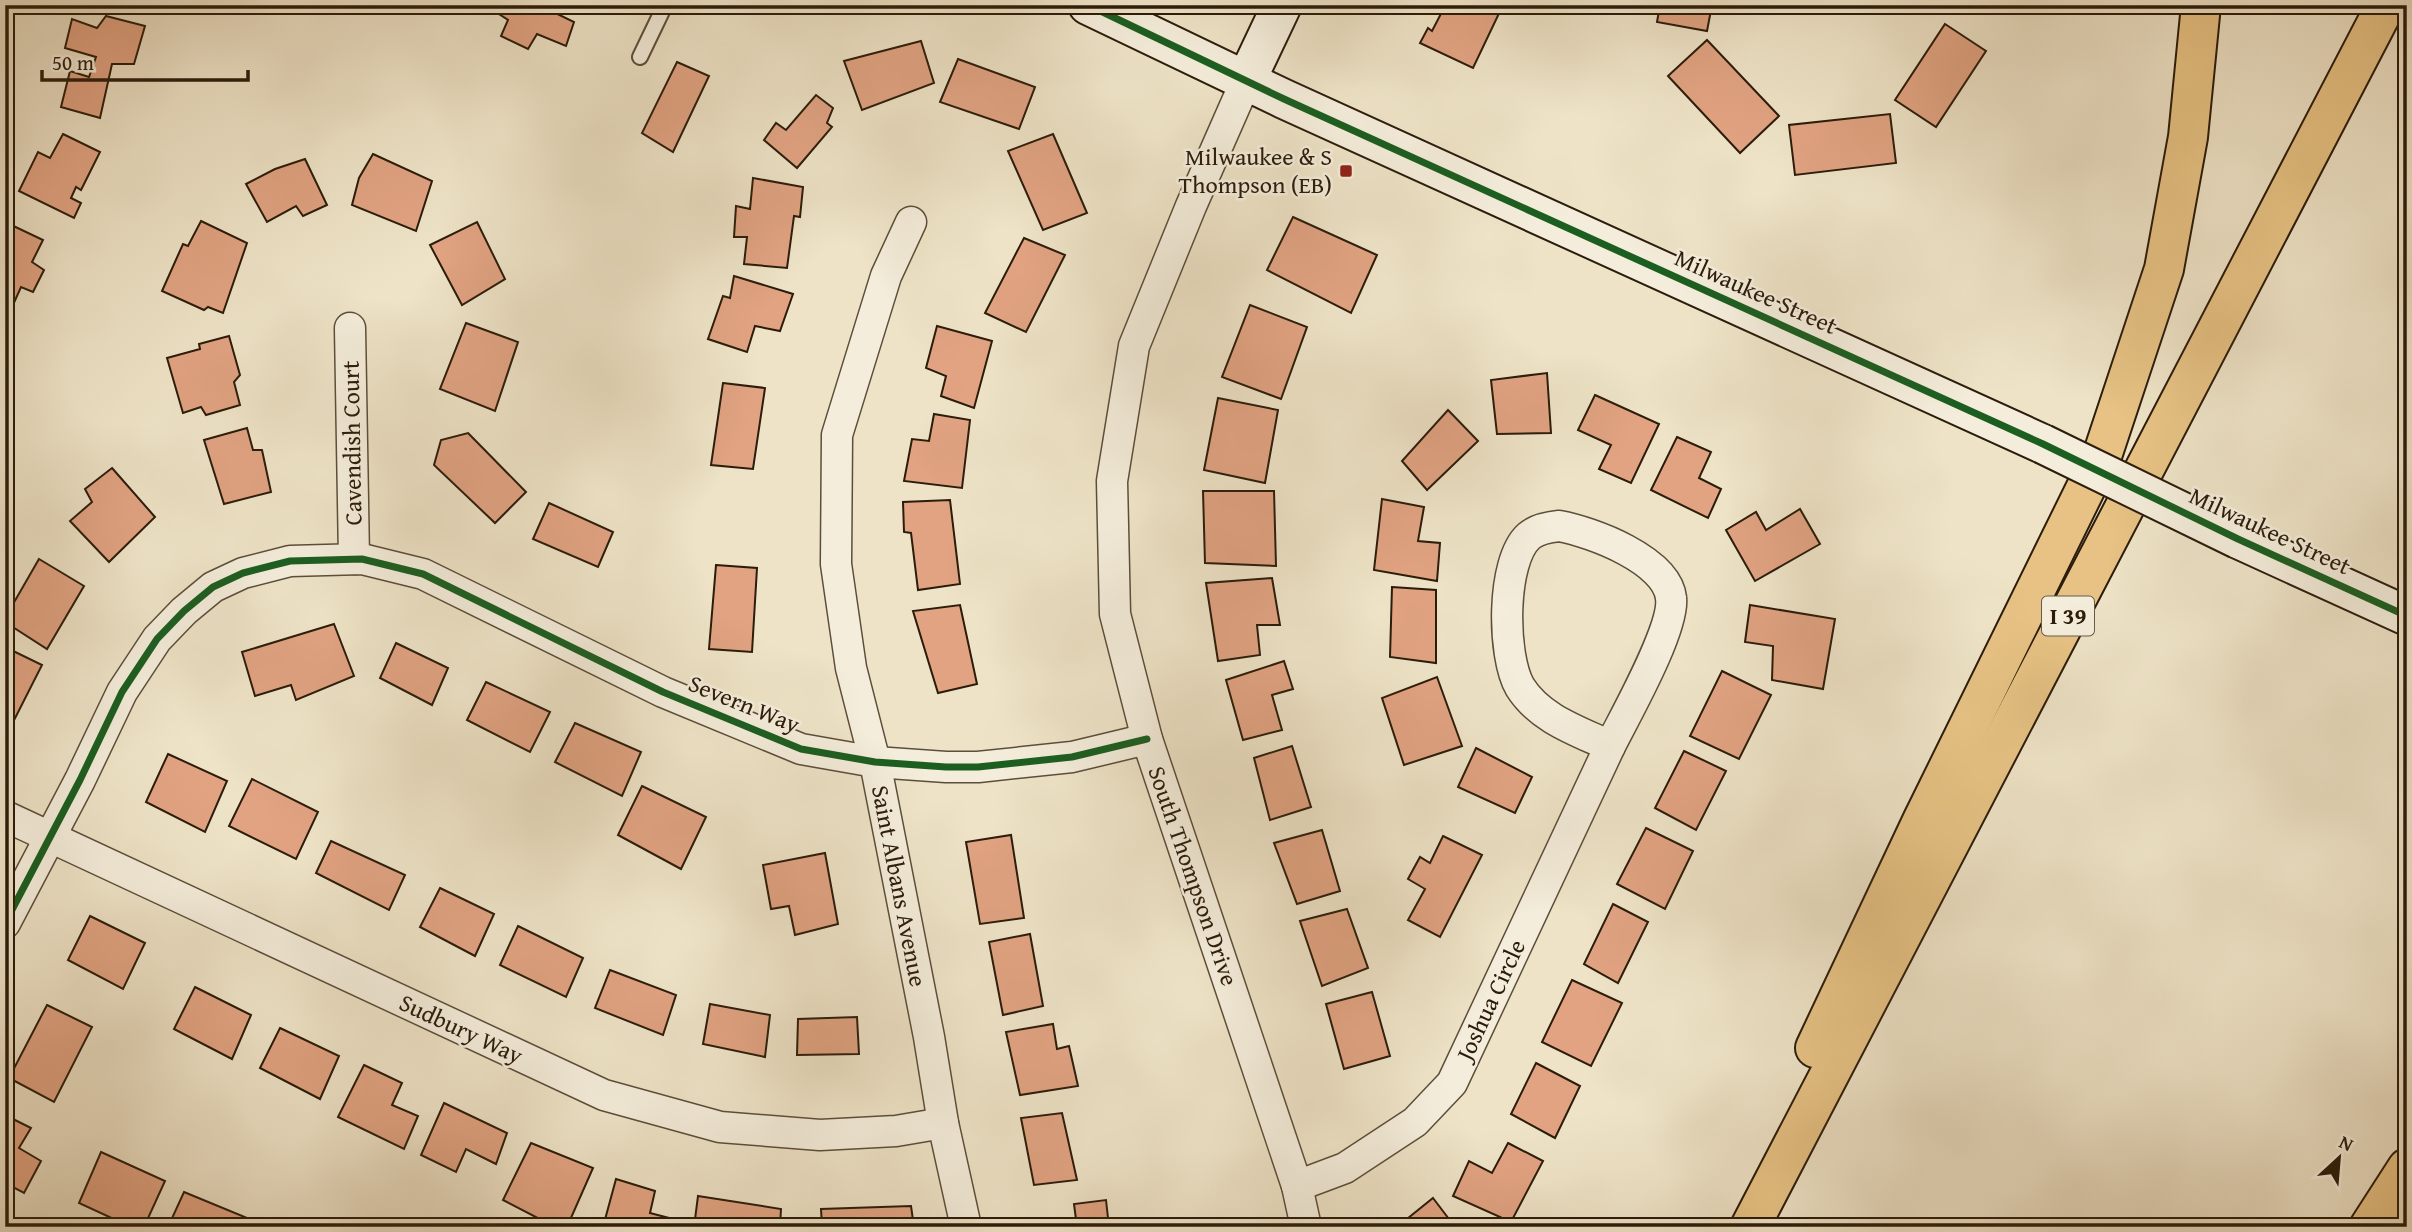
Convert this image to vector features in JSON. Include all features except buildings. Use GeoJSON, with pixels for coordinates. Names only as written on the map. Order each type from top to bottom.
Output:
{"type":"FeatureCollection","features":[{"type":"Feature","properties":{"kind":"highway"},"geometry":{"type":"LineString","coordinates":[[1731,1227],[1922,821],[2103,453],[2164,270],[2188,137],[2201,5]]}},
{"type":"Feature","properties":{"kind":"highway","name":"I 39"},"geometry":{"type":"LineString","coordinates":[[1750,1227],[2386,5]]}},
{"type":"Feature","properties":{"kind":"highway"},"geometry":{"type":"LineString","coordinates":[[2370,1227],[2407,1168]]}},
{"type":"Feature","properties":{"kind":"highway"},"geometry":{"type":"LineString","coordinates":[[2392,1227],[2407,1210]]}},
{"type":"Feature","properties":{"kind":"street","name":"Milwaukee Street"},"geometry":{"type":"LineString","coordinates":[[1088,5],[1246,81],[2043,443],[2238,539],[2407,616]]}},
{"type":"Feature","properties":{"kind":"street"},"geometry":{"type":"LineString","coordinates":[[1246,81],[1282,5]]}},
{"type":"Feature","properties":{"kind":"street","name":"South Thompson Drive"},"geometry":{"type":"LineString","coordinates":[[1246,81],[1134,346],[1112,481],[1115,614],[1147,739],[1297,1186],[1306,1227]]}},
{"type":"Feature","properties":{"kind":"street","name":"Saint Albans Avenue"},"geometry":{"type":"LineString","coordinates":[[911,222],[886,276],[837,435],[836,564],[851,668],[875,762],[929,1037],[943,1123],[966,1227]]}},
{"type":"Feature","properties":{"kind":"street","name":"Cavendish Court"},"geometry":{"type":"LineString","coordinates":[[350,328],[354,559]]}},
{"type":"Feature","properties":{"kind":"street","name":"Joshua Circle"},"geometry":{"type":"LineString","coordinates":[[1297,1186],[1345,1168],[1416,1122],[1452,1083],[1654,656],[1669,617],[1671,596],[1664,581],[1650,567],[1621,548],[1582,530],[1547,527],[1530,535],[1520,548],[1512,566],[1508,605],[1508,638],[1512,665],[1520,686],[1534,704],[1555,720],[1610,746]]}},
{"type":"Feature","properties":{"kind":"street","name":"Severn Way"},"geometry":{"type":"LineString","coordinates":[[5,923],[122,692],[157,639],[184,611],[213,587],[243,573],[290,561],[354,559],[423,574],[663,692],[801,749],[875,762],[946,768],[1072,757],[1147,739]]}},
{"type":"Feature","properties":{"kind":"street","name":"Sudbury Way"},"geometry":{"type":"LineString","coordinates":[[5,816],[604,1096],[720,1128],[820,1135],[896,1131],[943,1123]]}},
{"type":"Feature","properties":{"kind":"lane"},"geometry":{"type":"LineString","coordinates":[[640,57],[664,5]]}},
{"type":"Feature","properties":{"kind":"cycle path"},"geometry":{"type":"LineString","coordinates":[[1088,5],[1284,99],[2043,444],[2238,539],[2407,616]]}},
{"type":"Feature","properties":{"kind":"cycle path"},"geometry":{"type":"LineString","coordinates":[[5,923],[80,780],[122,692],[157,639],[184,611],[213,587],[243,573],[290,561],[362,559],[423,574],[663,692],[801,749],[875,762],[978,767],[1072,757],[1147,739]]}},
{"type":"Feature","properties":{"kind":"place","name":"Milwaukee & S Thompson (EB)"},"geometry":{"type":"Point","coordinates":[1346,171]}}]}
